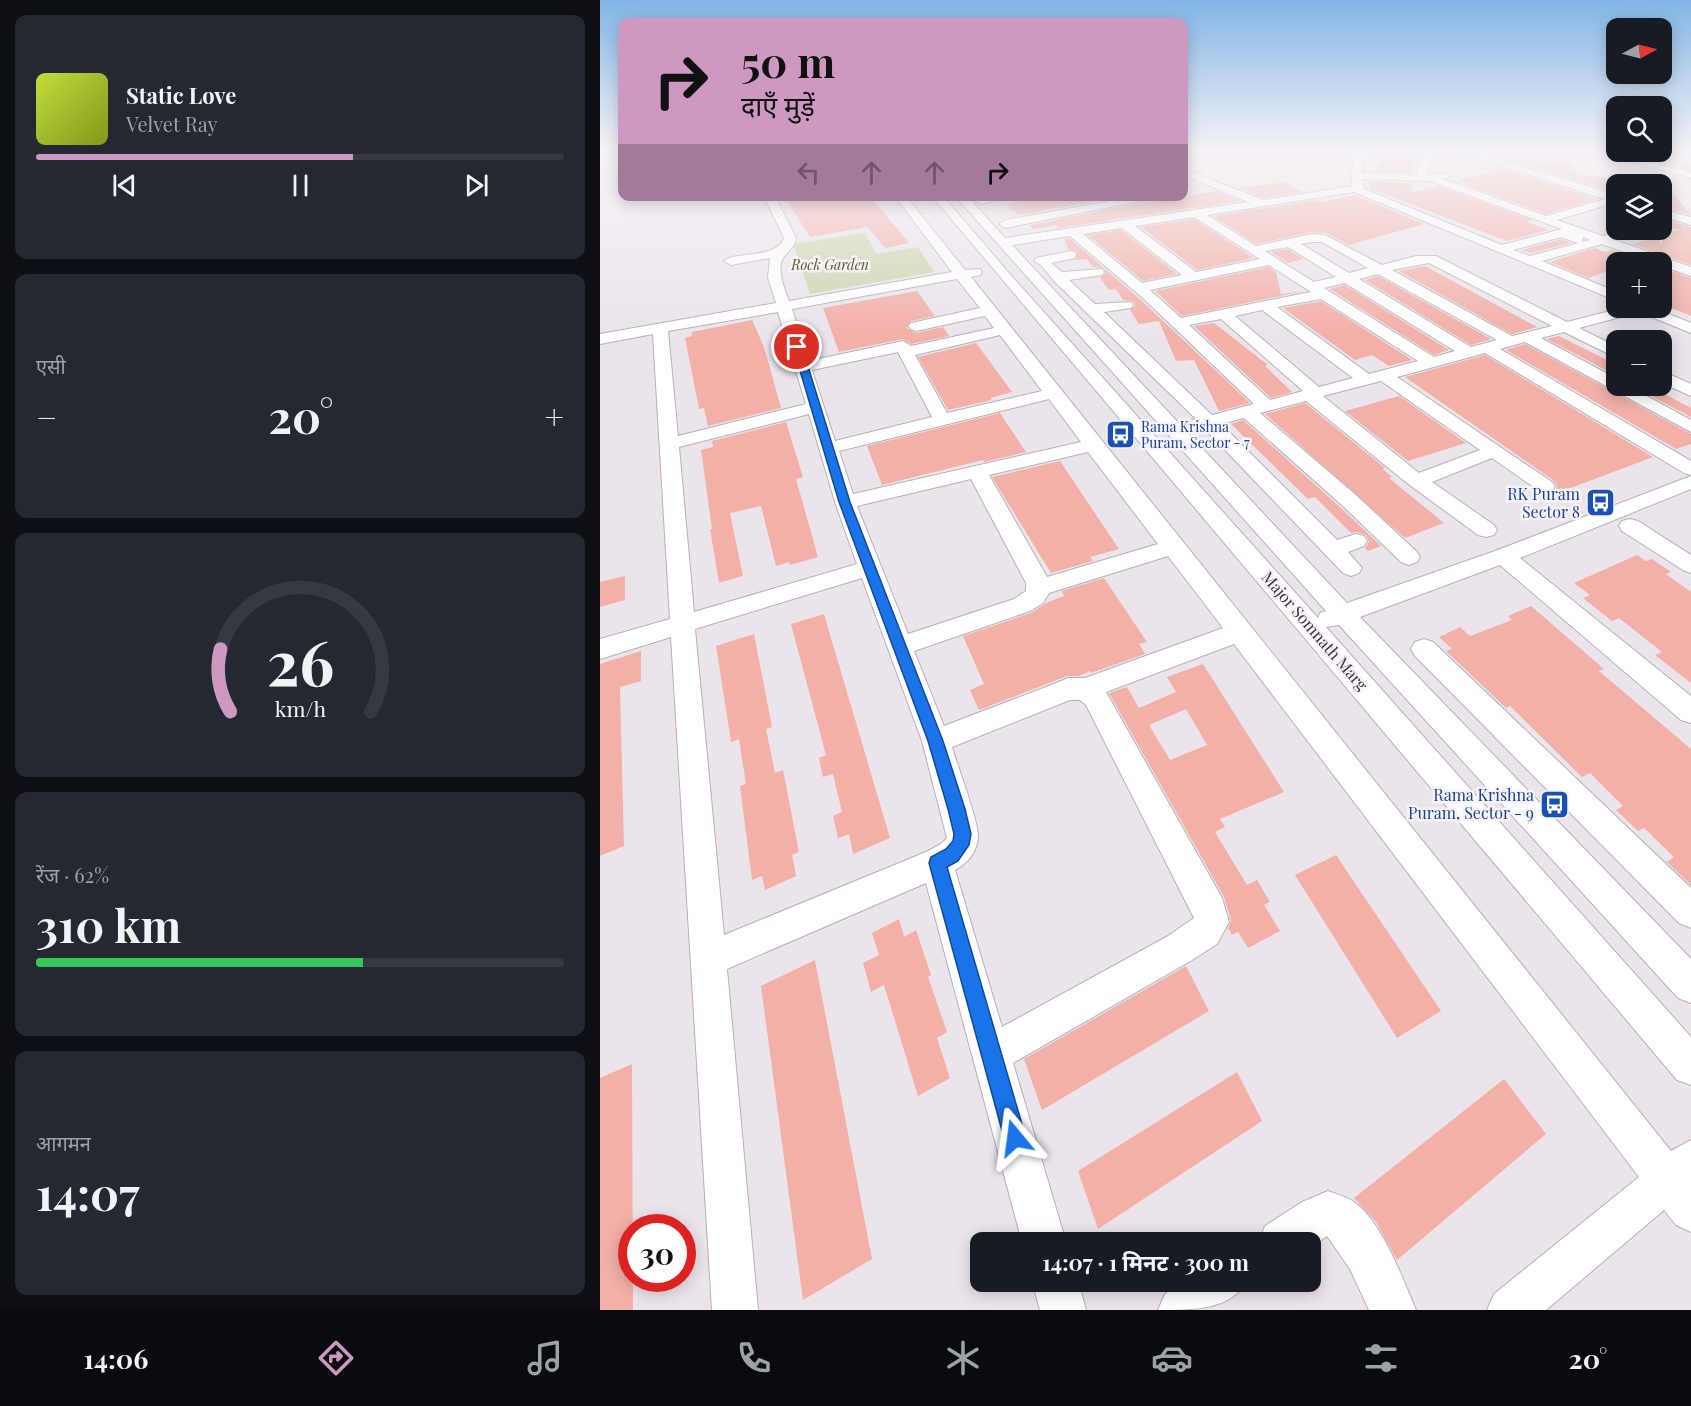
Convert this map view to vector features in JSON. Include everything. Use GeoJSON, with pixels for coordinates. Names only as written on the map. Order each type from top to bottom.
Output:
{"type":"FeatureCollection","features":[{"type":"Feature","properties":{"kind":"street"},"geometry":{"type":"LineString","coordinates":[[708,959],[937,863],[957,851],[963,834],[936,741],[845,502],[784,306],[773,267],[775,260],[789,243],[790,238],[776,210]]}},
{"type":"Feature","properties":{"kind":"street"},"geometry":{"type":"LineString","coordinates":[[911,210],[1239,632],[1683,1184],[1510,1310]]}},
{"type":"Feature","properties":{"kind":"street","name":"Major Somnath Marg"},"geometry":{"type":"LineString","coordinates":[[949,210],[1691,1066]]}},
{"type":"Feature","properties":{"kind":"street","name":"Major Somnath Marg"},"geometry":{"type":"LineString","coordinates":[[977,210],[1018,243],[1175,430],[1343,614],[1550,831],[1691,985]]}},
{"type":"Feature","properties":{"kind":"street"},"geometry":{"type":"LineString","coordinates":[[991,210],[1005,224],[1018,243],[1071,289],[1208,421],[1351,568]]}},
{"type":"Feature","properties":{"kind":"street"},"geometry":{"type":"LineString","coordinates":[[1005,224],[1077,210]]}},
{"type":"Feature","properties":{"kind":"street"},"geometry":{"type":"LineString","coordinates":[[1018,243],[1072,232],[1213,210]]}},
{"type":"Feature","properties":{"kind":"street"},"geometry":{"type":"LineString","coordinates":[[1415,210],[1528,261],[1606,293]]}},
{"type":"Feature","properties":{"kind":"street"},"geometry":{"type":"LineString","coordinates":[[1520,210],[1623,252]]}},
{"type":"Feature","properties":{"kind":"street"},"geometry":{"type":"LineString","coordinates":[[1546,219],[1577,210]]}},
{"type":"Feature","properties":{"kind":"street"},"geometry":{"type":"LineString","coordinates":[[1196,213],[1432,363]]}},
{"type":"Feature","properties":{"kind":"street"},"geometry":{"type":"LineString","coordinates":[[1672,214],[1687,218]]}},
{"type":"Feature","properties":{"kind":"street"},"geometry":{"type":"LineString","coordinates":[[1672,221],[1687,218]]}},
{"type":"Feature","properties":{"kind":"street"},"geometry":{"type":"LineString","coordinates":[[1143,221],[1210,274]]}},
{"type":"Feature","properties":{"kind":"street"},"geometry":{"type":"LineString","coordinates":[[1125,224],[1193,277]]}},
{"type":"Feature","properties":{"kind":"street"},"geometry":{"type":"LineString","coordinates":[[1072,232],[1139,288],[1176,323],[1257,409],[1409,557]]}},
{"type":"Feature","properties":{"kind":"street"},"geometry":{"type":"LineString","coordinates":[[1501,249],[1562,233],[1596,242]]}},
{"type":"Feature","properties":{"kind":"street"},"geometry":{"type":"LineString","coordinates":[[1253,250],[1322,238],[1511,342]]}},
{"type":"Feature","properties":{"kind":"street"},"geometry":{"type":"LineString","coordinates":[[1528,261],[1606,239]]}},
{"type":"Feature","properties":{"kind":"street"},"geometry":{"type":"LineString","coordinates":[[1289,242],[1469,353]]}},
{"type":"Feature","properties":{"kind":"street"},"geometry":{"type":"LineString","coordinates":[[1018,243],[1068,250],[1041,261]]}},
{"type":"Feature","properties":{"kind":"street"},"geometry":{"type":"LineString","coordinates":[[731,261],[780,252]]}},
{"type":"Feature","properties":{"kind":"street"},"geometry":{"type":"LineString","coordinates":[[1176,323],[1265,306],[1318,291],[1346,278],[1424,259],[1434,260],[1606,348]]}},
{"type":"Feature","properties":{"kind":"street"},"geometry":{"type":"LineString","coordinates":[[1139,288],[1272,261]]}},
{"type":"Feature","properties":{"kind":"street"},"geometry":{"type":"LineString","coordinates":[[600,339],[997,268]]}},
{"type":"Feature","properties":{"kind":"street"},"geometry":{"type":"LineString","coordinates":[[1672,270],[1691,272]]}},
{"type":"Feature","properties":{"kind":"street"},"geometry":{"type":"LineString","coordinates":[[1058,277],[1101,278],[1071,289]]}},
{"type":"Feature","properties":{"kind":"street"},"geometry":{"type":"LineString","coordinates":[[1265,306],[1545,486]]}},
{"type":"Feature","properties":{"kind":"street"},"geometry":{"type":"LineString","coordinates":[[1091,309],[1131,311],[1105,322]]}},
{"type":"Feature","properties":{"kind":"street"},"geometry":{"type":"LineString","coordinates":[[1224,314],[1313,394],[1414,479],[1486,530]]}},
{"type":"Feature","properties":{"kind":"street"},"geometry":{"type":"LineString","coordinates":[[1175,430],[1606,317]]}},
{"type":"Feature","properties":{"kind":"street"},"geometry":{"type":"LineString","coordinates":[[1666,318],[1691,328]]}},
{"type":"Feature","properties":{"kind":"street"},"geometry":{"type":"LineString","coordinates":[[916,326],[996,320]]}},
{"type":"Feature","properties":{"kind":"street"},"geometry":{"type":"LineString","coordinates":[[907,354],[906,352],[996,320]]}},
{"type":"Feature","properties":{"kind":"street"},"geometry":{"type":"LineString","coordinates":[[660,328],[735,1310]]}},
{"type":"Feature","properties":{"kind":"street"},"geometry":{"type":"LineString","coordinates":[[1529,338],[1691,426]]}},
{"type":"Feature","properties":{"kind":"street"},"geometry":{"type":"LineString","coordinates":[[804,367],[903,346],[942,420]]}},
{"type":"Feature","properties":{"kind":"street"},"geometry":{"type":"LineString","coordinates":[[1487,348],[1691,469]]}},
{"type":"Feature","properties":{"kind":"street"},"geometry":{"type":"LineString","coordinates":[[1672,381],[1691,391]]}},
{"type":"Feature","properties":{"kind":"street"},"geometry":{"type":"LineString","coordinates":[[829,448],[1053,393]]}},
{"type":"Feature","properties":{"kind":"street"},"geometry":{"type":"LineString","coordinates":[[668,444],[816,407]]}},
{"type":"Feature","properties":{"kind":"street"},"geometry":{"type":"LineString","coordinates":[[845,502],[1093,445]]}},
{"type":"Feature","properties":{"kind":"street"},"geometry":{"type":"LineString","coordinates":[[1414,479],[1423,479],[1493,451]]}},
{"type":"Feature","properties":{"kind":"street"},"geometry":{"type":"LineString","coordinates":[[899,646],[1022,605],[1036,597],[1039,588],[977,471]]}},
{"type":"Feature","properties":{"kind":"street"},"geometry":{"type":"LineString","coordinates":[[1310,626],[1503,556],[1691,482]]}},
{"type":"Feature","properties":{"kind":"street"},"geometry":{"type":"LineString","coordinates":[[1630,526],[1691,566]]}},
{"type":"Feature","properties":{"kind":"street"},"geometry":{"type":"LineString","coordinates":[[1332,550],[1356,541]]}},
{"type":"Feature","properties":{"kind":"street"},"geometry":{"type":"LineString","coordinates":[[1039,588],[1173,547]]}},
{"type":"Feature","properties":{"kind":"street"},"geometry":{"type":"LineString","coordinates":[[1503,556],[1691,712]]}},
{"type":"Feature","properties":{"kind":"street"},"geometry":{"type":"LineString","coordinates":[[600,649],[869,568]]}},
{"type":"Feature","properties":{"kind":"street"},"geometry":{"type":"LineString","coordinates":[[936,741],[1068,689],[1086,689],[1239,632]]}},
{"type":"Feature","properties":{"kind":"street"},"geometry":{"type":"LineString","coordinates":[[1424,649],[1691,911]]}},
{"type":"Feature","properties":{"kind":"street"},"geometry":{"type":"LineString","coordinates":[[991,1054],[1180,948],[1205,932],[1212,922],[1210,910],[1095,697],[1086,689]]}},
{"type":"Feature","properties":{"kind":"street"},"geometry":{"type":"LineString","coordinates":[[937,863],[1041,1232]]}},
{"type":"Feature","properties":{"kind":"street"},"geometry":{"type":"LineString","coordinates":[[1296,1232],[1323,1214],[1331,1213],[1340,1216],[1362,1246],[1393,1310]]}},
{"type":"Feature","properties":{"kind":"street"},"geometry":{"type":"LineString","coordinates":[[1058,1292],[1063,1310]]}},
{"type":"Feature","properties":{"kind":"street"},"geometry":{"type":"LineString","coordinates":[[1181,1310],[1208,1292]]}},
{"type":"Feature","properties":{"kind":"green space","name":"Rock Garden"},"geometry":{"type":"Polygon","coordinates":[[[865,233],[876,254],[918,247],[934,272],[810,294],[793,244],[865,233]]]}},
{"type":"Feature","properties":{"kind":"building"},"geometry":{"type":"Polygon","coordinates":[[[793,210],[882,210],[909,243],[885,248],[868,227],[810,237],[793,210]]]}},
{"type":"Feature","properties":{"kind":"building"},"geometry":{"type":"Polygon","coordinates":[[[1013,210],[1046,210],[1019,215],[1013,210]]]}},
{"type":"Feature","properties":{"kind":"building"},"geometry":{"type":"Polygon","coordinates":[[[1104,210],[1178,210],[1058,228],[1057,225],[1033,229],[1030,225],[1104,210]]]}},
{"type":"Feature","properties":{"kind":"building"},"geometry":{"type":"Polygon","coordinates":[[[1251,210],[1391,210],[1424,224],[1349,245],[1326,233],[1312,232],[1256,244],[1213,216],[1251,210]]]}},
{"type":"Feature","properties":{"kind":"building"},"geometry":{"type":"Polygon","coordinates":[[[1427,210],[1505,210],[1532,220],[1527,222],[1548,230],[1507,241],[1427,210]]]}},
{"type":"Feature","properties":{"kind":"building"},"geometry":{"type":"Polygon","coordinates":[[[1535,210],[1559,210],[1546,214],[1535,210]]]}},
{"type":"Feature","properties":{"kind":"building"},"geometry":{"type":"Polygon","coordinates":[[[1675,210],[1687,210],[1690,214],[1675,210]]]}},
{"type":"Feature","properties":{"kind":"building"},"geometry":{"type":"Polygon","coordinates":[[[1194,219],[1254,258],[1197,270],[1141,227],[1194,219]]]}},
{"type":"Feature","properties":{"kind":"building"},"geometry":{"type":"Polygon","coordinates":[[[1672,221],[1691,227],[1691,265],[1672,258],[1672,252],[1655,252],[1633,244],[1647,240],[1659,240],[1662,244],[1662,240],[1672,240],[1672,232],[1679,230],[1672,228],[1672,221]]]}},
{"type":"Feature","properties":{"kind":"building"},"geometry":{"type":"Polygon","coordinates":[[[1121,230],[1177,274],[1143,281],[1088,235],[1121,230]]]}},
{"type":"Feature","properties":{"kind":"building"},"geometry":{"type":"Polygon","coordinates":[[[1069,238],[1104,268],[1093,267],[1087,259],[1076,260],[1077,251],[1068,249],[1064,239],[1069,238]]]}},
{"type":"Feature","properties":{"kind":"building"},"geometry":{"type":"Polygon","coordinates":[[[1561,239],[1571,243],[1531,253],[1522,250],[1561,239]]]}},
{"type":"Feature","properties":{"kind":"building"},"geometry":{"type":"Polygon","coordinates":[[[1595,248],[1605,252],[1612,250],[1618,252],[1606,252],[1606,272],[1588,278],[1550,262],[1595,248]]]}},
{"type":"Feature","properties":{"kind":"building"},"geometry":{"type":"Polygon","coordinates":[[[1288,249],[1303,259],[1288,263],[1271,252],[1288,249]]]}},
{"type":"Feature","properties":{"kind":"building"},"geometry":{"type":"Polygon","coordinates":[[[1425,266],[1537,327],[1512,334],[1399,271],[1425,266]]]}},
{"type":"Feature","properties":{"kind":"building"},"geometry":{"type":"Polygon","coordinates":[[[1269,267],[1276,272],[1281,294],[1305,291],[1182,316],[1155,291],[1269,267]]]}},
{"type":"Feature","properties":{"kind":"building"},"geometry":{"type":"Polygon","coordinates":[[[1104,268],[1250,403],[1219,411],[1194,360],[1176,361],[1159,321],[1139,324],[1130,310],[1135,306],[1133,301],[1123,300],[1116,289],[1109,290],[1100,278],[1106,273],[1104,268]]]}},
{"type":"Feature","properties":{"kind":"building"},"geometry":{"type":"Polygon","coordinates":[[[1672,271],[1691,278],[1691,316],[1672,308],[1672,271]]]}},
{"type":"Feature","properties":{"kind":"building"},"geometry":{"type":"Polygon","coordinates":[[[1378,276],[1491,339],[1471,345],[1365,280],[1378,276]]]}},
{"type":"Feature","properties":{"kind":"building"},"geometry":{"type":"Polygon","coordinates":[[[1345,285],[1449,350],[1434,355],[1330,289],[1345,285]]]}},
{"type":"Feature","properties":{"kind":"building"},"geometry":{"type":"Polygon","coordinates":[[[917,291],[935,316],[911,321],[906,328],[916,333],[943,327],[949,336],[911,344],[903,339],[839,352],[823,308],[917,291]]]}},
{"type":"Feature","properties":{"kind":"building"},"geometry":{"type":"Polygon","coordinates":[[[1321,301],[1412,360],[1389,366],[1372,355],[1355,360],[1283,308],[1321,301]]]}},
{"type":"Feature","properties":{"kind":"building"},"geometry":{"type":"Polygon","coordinates":[[[752,320],[764,347],[781,408],[708,426],[704,408],[699,409],[685,338],[692,336],[692,332],[752,320]]]}},
{"type":"Feature","properties":{"kind":"building"},"geometry":{"type":"Polygon","coordinates":[[[1214,323],[1268,365],[1265,366],[1292,392],[1271,398],[1194,326],[1214,323]]]}},
{"type":"Feature","properties":{"kind":"building"},"geometry":{"type":"Polygon","coordinates":[[[1559,336],[1606,360],[1606,370],[1547,339],[1559,336]]]}},
{"type":"Feature","properties":{"kind":"building"},"geometry":{"type":"Polygon","coordinates":[[[976,343],[1012,392],[990,398],[992,400],[948,410],[918,357],[976,343]]]}},
{"type":"Feature","properties":{"kind":"building"},"geometry":{"type":"Polygon","coordinates":[[[1525,344],[1606,388],[1606,396],[1621,396],[1691,434],[1691,444],[1676,449],[1506,350],[1525,344]]]}},
{"type":"Feature","properties":{"kind":"building"},"geometry":{"type":"Polygon","coordinates":[[[1485,355],[1653,457],[1560,492],[1556,489],[1557,486],[1553,480],[1405,377],[1485,355]]]}},
{"type":"Feature","properties":{"kind":"building"},"geometry":{"type":"Polygon","coordinates":[[[1399,396],[1466,443],[1408,461],[1345,411],[1399,396]]]}},
{"type":"Feature","properties":{"kind":"building"},"geometry":{"type":"Polygon","coordinates":[[[1651,396],[1669,396],[1691,408],[1691,417],[1651,396]]]}},
{"type":"Feature","properties":{"kind":"building"},"geometry":{"type":"Polygon","coordinates":[[[1305,403],[1385,468],[1383,469],[1392,477],[1389,478],[1444,523],[1405,538],[1265,414],[1305,403]]]}},
{"type":"Feature","properties":{"kind":"building"},"geometry":{"type":"Polygon","coordinates":[[[1000,413],[1026,452],[984,462],[983,460],[882,485],[867,446],[1000,413]]]}},
{"type":"Feature","properties":{"kind":"building"},"geometry":{"type":"Polygon","coordinates":[[[1243,420],[1381,546],[1368,551],[1365,548],[1369,542],[1366,535],[1351,533],[1315,497],[1308,499],[1231,424],[1243,420]]]}},
{"type":"Feature","properties":{"kind":"building"},"geometry":{"type":"Polygon","coordinates":[[[786,422],[803,477],[796,479],[818,557],[790,565],[789,562],[776,566],[761,506],[730,513],[743,576],[719,583],[701,450],[713,447],[712,441],[786,422]]]}},
{"type":"Feature","properties":{"kind":"building"},"geometry":{"type":"Polygon","coordinates":[[[1060,461],[1119,549],[1090,557],[1093,561],[1051,573],[992,477],[1060,461]]]}},
{"type":"Feature","properties":{"kind":"building"},"geometry":{"type":"Polygon","coordinates":[[[1637,555],[1646,561],[1652,559],[1671,572],[1666,574],[1691,592],[1691,683],[1655,655],[1662,652],[1619,618],[1612,621],[1583,598],[1590,595],[1574,583],[1637,555]]]}},
{"type":"Feature","properties":{"kind":"building"},"geometry":{"type":"Polygon","coordinates":[[[625,576],[625,600],[600,607],[600,582],[625,576]]]}},
{"type":"Feature","properties":{"kind":"building"},"geometry":{"type":"Polygon","coordinates":[[[1104,578],[1147,642],[1139,644],[1145,654],[1091,673],[1090,671],[1079,676],[1067,676],[979,710],[970,690],[984,684],[963,636],[1031,613],[1046,603],[1064,596],[1062,591],[1104,578]]]}},
{"type":"Feature","properties":{"kind":"building"},"geometry":{"type":"Polygon","coordinates":[[[1531,606],[1604,669],[1599,671],[1691,749],[1691,885],[1667,862],[1674,857],[1644,828],[1638,831],[1616,810],[1623,806],[1590,773],[1582,777],[1510,706],[1506,708],[1446,651],[1452,649],[1439,637],[1460,627],[1470,636],[1512,620],[1508,616],[1531,606]]]}},
{"type":"Feature","properties":{"kind":"building"},"geometry":{"type":"Polygon","coordinates":[[[824,614],[890,838],[853,854],[849,834],[838,838],[833,816],[842,812],[833,774],[823,777],[819,758],[826,755],[791,624],[824,614]]]}},
{"type":"Feature","properties":{"kind":"building"},"geometry":{"type":"Polygon","coordinates":[[[754,634],[772,727],[766,729],[775,773],[783,770],[799,852],[792,855],[796,876],[765,890],[762,876],[752,880],[740,786],[746,784],[739,739],[731,742],[716,646],[754,634]]]}},
{"type":"Feature","properties":{"kind":"building"},"geometry":{"type":"Polygon","coordinates":[[[641,651],[641,681],[620,687],[624,846],[600,856],[600,664],[641,651]]]}},
{"type":"Feature","properties":{"kind":"building"},"geometry":{"type":"Polygon","coordinates":[[[1203,664],[1284,792],[1220,819],[1225,827],[1215,832],[1247,885],[1257,880],[1270,902],[1264,905],[1280,931],[1248,948],[1238,932],[1232,935],[1228,928],[1231,921],[1224,897],[1109,693],[1127,687],[1139,708],[1176,692],[1167,677],[1203,664]],[[1186,709],[1149,725],[1170,760],[1207,745],[1186,709]]]}},
{"type":"Feature","properties":{"kind":"building"},"geometry":{"type":"Polygon","coordinates":[[[1336,855],[1441,1011],[1397,1038],[1295,875],[1336,855]]]}},
{"type":"Feature","properties":{"kind":"building"},"geometry":{"type":"Polygon","coordinates":[[[899,919],[904,937],[916,930],[931,975],[928,977],[947,1032],[937,1038],[950,1078],[918,1096],[884,985],[871,992],[863,963],[879,955],[872,933],[899,919]]]}},
{"type":"Feature","properties":{"kind":"building"},"geometry":{"type":"Polygon","coordinates":[[[815,960],[872,1259],[803,1300],[761,986],[815,960]]]}},
{"type":"Feature","properties":{"kind":"building"},"geometry":{"type":"Polygon","coordinates":[[[1186,966],[1209,1011],[1042,1110],[1024,1059],[1186,966]]]}},
{"type":"Feature","properties":{"kind":"building"},"geometry":{"type":"Polygon","coordinates":[[[632,1064],[633,1214],[618,1214],[618,1292],[633,1292],[633,1310],[600,1310],[600,1078],[632,1064]]]}},
{"type":"Feature","properties":{"kind":"building"},"geometry":{"type":"Polygon","coordinates":[[[1237,1072],[1262,1121],[1098,1229],[1078,1171],[1237,1072]]]}},
{"type":"Feature","properties":{"kind":"building"},"geometry":{"type":"Polygon","coordinates":[[[1504,1079],[1546,1134],[1397,1260],[1376,1222],[1354,1198],[1504,1079]]]}},
{"type":"Feature","properties":{"kind":"place","name":"Rama Krishna Puram, Sector - 7"},"geometry":{"type":"Point","coordinates":[1120,435]}},
{"type":"Feature","properties":{"kind":"place","name":"RK Puram Sector 8"},"geometry":{"type":"Point","coordinates":[1601,503]}},
{"type":"Feature","properties":{"kind":"place","name":"Rama Krishna Puram, Sector - 9"},"geometry":{"type":"Point","coordinates":[1555,804]}},
{"type":"Feature","properties":{"kind":"route"},"geometry":{"type":"LineString","coordinates":[[797,347],[845,502],[936,741],[963,834],[957,851],[937,863],[1015,1138]]}}]}
